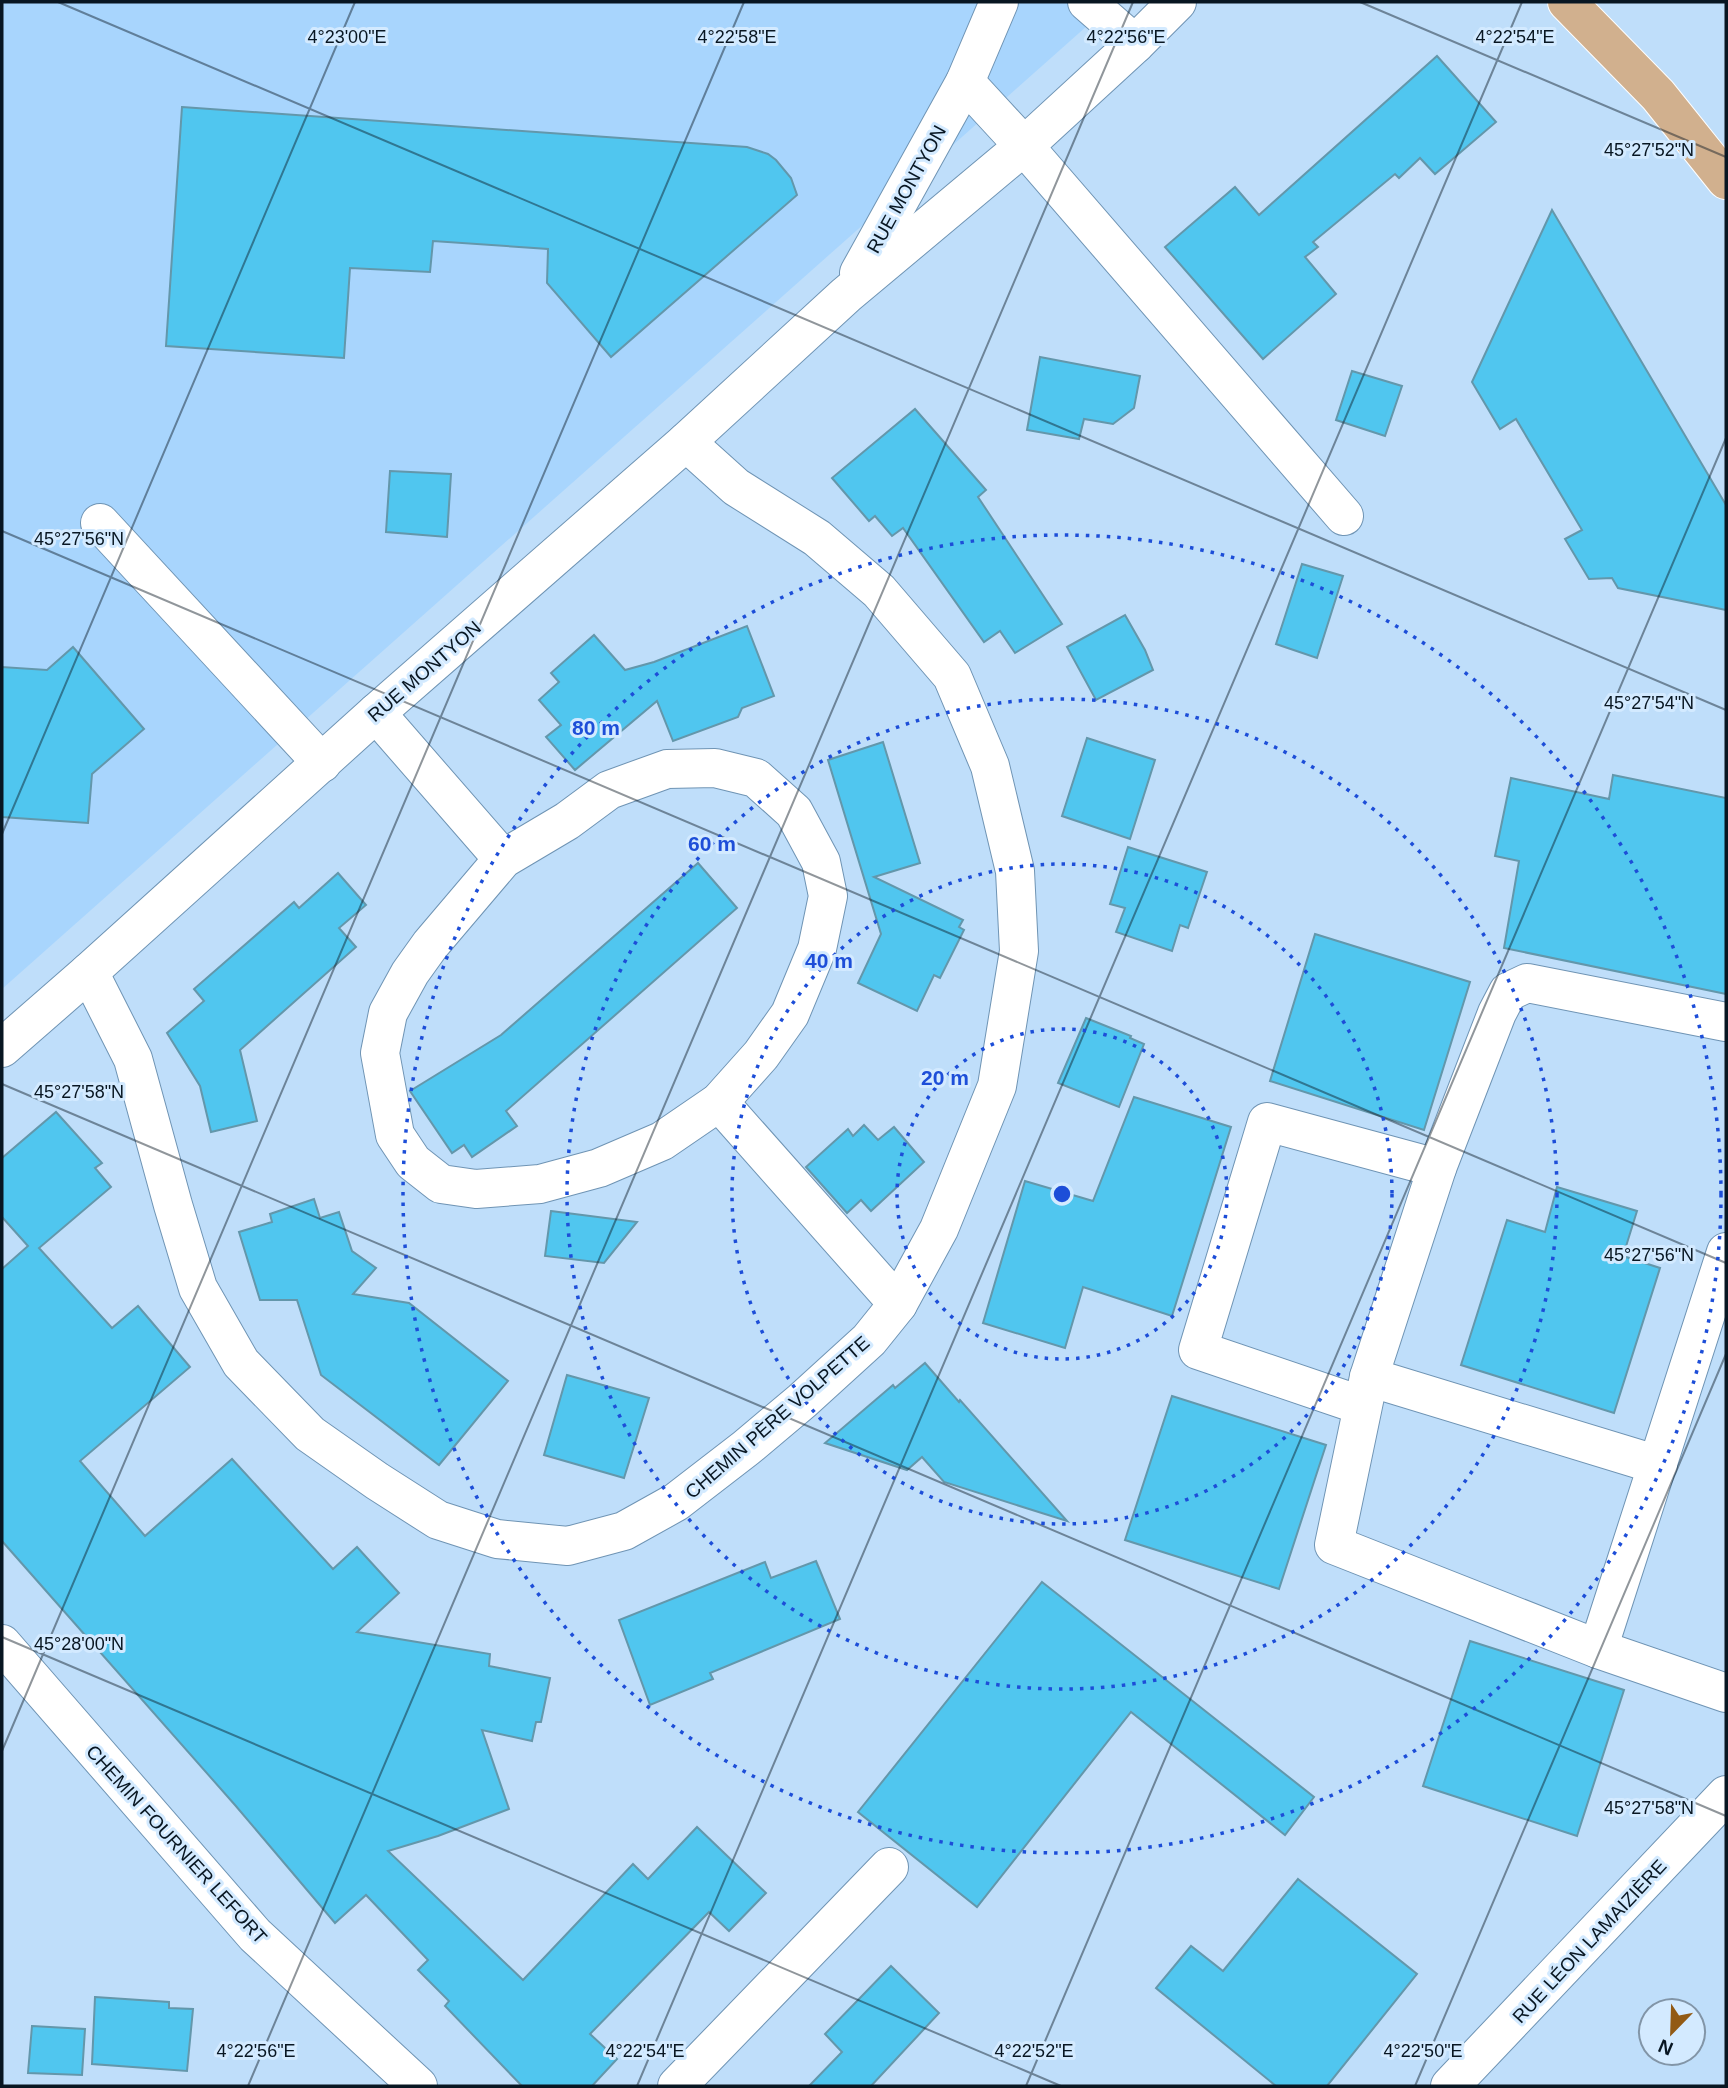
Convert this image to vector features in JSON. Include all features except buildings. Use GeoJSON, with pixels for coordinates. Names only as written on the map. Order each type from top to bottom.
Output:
{"type":"FeatureCollection","features":[{"type":"Feature","properties":{"kind":"main road"},"geometry":{"type":"LineString","coordinates":[[1567,2],[1658,95],[1726,180]]}},
{"type":"Feature","properties":{"kind":"street","name":"RUE MONTYON"},"geometry":{"type":"LineString","coordinates":[[846,295],[965,82],[999,2]]}},
{"type":"Feature","properties":{"kind":"street"},"geometry":{"type":"LineString","coordinates":[[1087,2],[1135,44]]}},
{"type":"Feature","properties":{"kind":"street","name":"RUE MONTYON"},"geometry":{"type":"LineString","coordinates":[[2,1048],[376,713],[686,442],[846,295],[1024,146],[1177,2]]}},
{"type":"Feature","properties":{"kind":"street"},"geometry":{"type":"LineString","coordinates":[[965,82],[1024,146],[1344,516]]}},
{"type":"Feature","properties":{"kind":"street","name":"CHEMIN PÈRE VOLPETTE"},"geometry":{"type":"LineString","coordinates":[[89,972],[133,1059],[198,1288],[241,1363],[310,1434],[438,1520],[497,1539],[568,1546],[624,1531],[676,1502],[746,1448],[869,1340],[898,1304],[939,1229],[997,1086],[1019,951],[1015,871],[990,766],[951,676],[879,591],[817,538],[736,487],[686,442]]}},
{"type":"Feature","properties":{"kind":"street"},"geometry":{"type":"LineString","coordinates":[[100,523],[321,763]]}},
{"type":"Feature","properties":{"kind":"street"},"geometry":{"type":"LineString","coordinates":[[376,713],[503,859]]}},
{"type":"Feature","properties":{"kind":"street"},"geometry":{"type":"LineString","coordinates":[[715,768],[756,778],[794,812],[821,862],[828,896],[817,949],[790,1014],[761,1055],[719,1102],[662,1141],[599,1168],[540,1184],[476,1189],[441,1184],[413,1162],[395,1135],[380,1053],[388,1013],[410,973],[430,945],[503,859],[567,821],[609,790],[667,769],[715,768]]}},
{"type":"Feature","properties":{"kind":"street"},"geometry":{"type":"LineString","coordinates":[[1726,1022],[1527,983],[1508,992],[1497,1013],[1437,1168],[1366,1391],[1334,1545],[1598,1649],[1726,1693]]}},
{"type":"Feature","properties":{"kind":"street"},"geometry":{"type":"LineString","coordinates":[[719,1102],[898,1304]]}},
{"type":"Feature","properties":{"kind":"street"},"geometry":{"type":"LineString","coordinates":[[1437,1168],[1267,1122],[1198,1350],[1658,1465]]}},
{"type":"Feature","properties":{"kind":"street"},"geometry":{"type":"LineString","coordinates":[[1598,1649],[1726,1252]]}},
{"type":"Feature","properties":{"kind":"street","name":"CHEMIN FOURNIER LEFORT"},"geometry":{"type":"LineString","coordinates":[[2,1644],[255,1935],[418,2086]]}},
{"type":"Feature","properties":{"kind":"street","name":"RUE LÉON LAMAIZIÈRE"},"geometry":{"type":"LineString","coordinates":[[1451,2086],[1726,1795]]}},
{"type":"Feature","properties":{"kind":"street"},"geometry":{"type":"LineString","coordinates":[[677,2086],[889,1867]]}},
{"type":"Feature","properties":{"kind":"shaded area"},"geometry":{"type":"Polygon","coordinates":[[[2,2],[1114,2],[2,989],[2,2]]]}}]}
